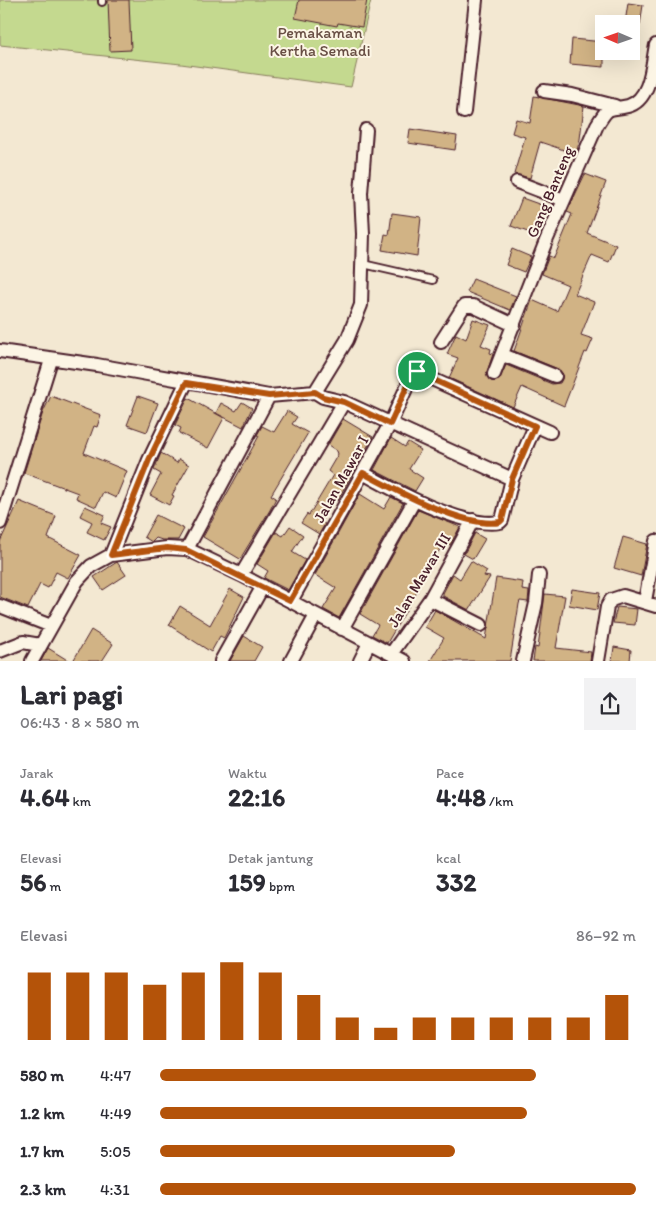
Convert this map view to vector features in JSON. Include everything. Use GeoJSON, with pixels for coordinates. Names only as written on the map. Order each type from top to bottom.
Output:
{"type":"FeatureCollection","features":[{"type":"Feature","properties":{"kind":"street"},"geometry":{"type":"LineString","coordinates":[[464,112],[476,0]]}},
{"type":"Feature","properties":{"kind":"street","name":"Gang Banteng"},"geometry":{"type":"LineString","coordinates":[[494,374],[564,200],[597,125],[605,113],[615,106],[628,106],[642,96],[650,74],[656,45]]}},
{"type":"Feature","properties":{"kind":"street"},"geometry":{"type":"LineString","coordinates":[[544,91],[572,95],[615,106]]}},
{"type":"Feature","properties":{"kind":"street"},"geometry":{"type":"LineString","coordinates":[[315,392],[347,340],[361,305],[363,264],[360,193],[366,130]]}},
{"type":"Feature","properties":{"kind":"street"},"geometry":{"type":"LineString","coordinates":[[517,182],[564,200]]}},
{"type":"Feature","properties":{"kind":"street"},"geometry":{"type":"LineString","coordinates":[[441,342],[464,306],[472,306],[514,325]]}},
{"type":"Feature","properties":{"kind":"street"},"geometry":{"type":"LineString","coordinates":[[0,351],[51,360],[97,365],[186,383],[269,396],[315,392],[323,397],[344,402],[512,479]]}},
{"type":"Feature","properties":{"kind":"street"},"geometry":{"type":"LineString","coordinates":[[503,355],[555,376]]}},
{"type":"Feature","properties":{"kind":"street"},"geometry":{"type":"LineString","coordinates":[[0,523],[51,360]]}},
{"type":"Feature","properties":{"kind":"street","name":"Jalan Mawar I"},"geometry":{"type":"LineString","coordinates":[[290,601],[390,424],[414,371],[550,432]]}},
{"type":"Feature","properties":{"kind":"street"},"geometry":{"type":"LineString","coordinates":[[111,555],[149,460],[186,383]]}},
{"type":"Feature","properties":{"kind":"street"},"geometry":{"type":"LineString","coordinates":[[186,550],[269,396]]}},
{"type":"Feature","properties":{"kind":"street"},"geometry":{"type":"LineString","coordinates":[[241,575],[344,402]]}},
{"type":"Feature","properties":{"kind":"street"},"geometry":{"type":"LineString","coordinates":[[363,473],[414,501],[473,520],[495,523],[502,520],[512,479],[535,426]]}},
{"type":"Feature","properties":{"kind":"street"},"geometry":{"type":"LineString","coordinates":[[342,629],[414,501]]}},
{"type":"Feature","properties":{"kind":"street","name":"Jalan Mawar III"},"geometry":{"type":"LineString","coordinates":[[391,654],[430,598],[473,520]]}},
{"type":"Feature","properties":{"kind":"street"},"geometry":{"type":"LineString","coordinates":[[598,661],[607,607],[611,600],[623,596],[650,604],[656,542]]}},
{"type":"Feature","properties":{"kind":"street"},"geometry":{"type":"LineString","coordinates":[[32,661],[81,577],[91,566],[111,555],[167,548],[186,550],[241,575],[404,661]]}},
{"type":"Feature","properties":{"kind":"street"},"geometry":{"type":"LineString","coordinates":[[523,661],[536,603],[539,575]]}},
{"type":"Feature","properties":{"kind":"street"},"geometry":{"type":"LineString","coordinates":[[220,661],[263,586]]}},
{"type":"Feature","properties":{"kind":"street"},"geometry":{"type":"LineString","coordinates":[[430,598],[481,625]]}},
{"type":"Feature","properties":{"kind":"street"},"geometry":{"type":"LineString","coordinates":[[0,606],[51,626]]}},
{"type":"Feature","properties":{"kind":"street"},"geometry":{"type":"LineString","coordinates":[[291,661],[316,615]]}},
{"type":"Feature","properties":{"kind":"street"},"geometry":{"type":"LineString","coordinates":[[0,651],[23,642],[40,645]]}},
{"type":"Feature","properties":{"kind":"street"},"geometry":{"type":"LineString","coordinates":[[360,661],[369,643]]}},
{"type":"Feature","properties":{"kind":"lane"},"geometry":{"type":"LineString","coordinates":[[363,264],[433,280]]}},
{"type":"Feature","properties":{"kind":"green space","name":"Pemakaman Kertha Semadi"},"geometry":{"type":"Polygon","coordinates":[[[0,0],[371,0],[351,87],[181,64],[0,45],[0,0]]]}},
{"type":"Feature","properties":{"kind":"building"},"geometry":{"type":"Polygon","coordinates":[[[108,0],[129,0],[131,50],[110,51],[108,0]]]}},
{"type":"Feature","properties":{"kind":"building"},"geometry":{"type":"Polygon","coordinates":[[[299,0],[367,0],[362,27],[338,23],[337,26],[295,18],[299,0]]]}},
{"type":"Feature","properties":{"kind":"building"},"geometry":{"type":"Polygon","coordinates":[[[628,3],[643,5],[640,25],[640,15],[626,15],[628,3]]]}},
{"type":"Feature","properties":{"kind":"building"},"geometry":{"type":"Polygon","coordinates":[[[572,39],[595,41],[595,60],[604,60],[604,67],[570,64],[572,39]]]}},
{"type":"Feature","properties":{"kind":"building"},"geometry":{"type":"Polygon","coordinates":[[[534,96],[584,106],[576,154],[540,142],[530,178],[514,174],[525,137],[512,133],[516,119],[530,123],[534,96]]]}},
{"type":"Feature","properties":{"kind":"building"},"geometry":{"type":"Polygon","coordinates":[[[410,129],[457,136],[455,150],[408,143],[410,129]]]}},
{"type":"Feature","properties":{"kind":"building"},"geometry":{"type":"Polygon","coordinates":[[[585,174],[606,182],[587,233],[616,245],[609,262],[592,255],[575,294],[594,302],[581,335],[593,339],[587,353],[585,352],[564,406],[522,387],[513,407],[449,378],[458,358],[447,354],[456,334],[466,339],[473,319],[490,325],[481,345],[491,349],[490,353],[493,354],[486,375],[491,381],[499,380],[506,365],[552,384],[560,383],[563,374],[558,369],[514,351],[532,300],[557,311],[568,285],[542,274],[549,256],[554,258],[572,214],[567,212],[585,174]]]}},
{"type":"Feature","properties":{"kind":"building"},"geometry":{"type":"Polygon","coordinates":[[[522,198],[547,207],[536,235],[511,226],[522,198]]]}},
{"type":"Feature","properties":{"kind":"building"},"geometry":{"type":"Polygon","coordinates":[[[392,213],[421,217],[417,256],[382,250],[385,234],[389,235],[392,213]]]}},
{"type":"Feature","properties":{"kind":"building"},"geometry":{"type":"Polygon","coordinates":[[[512,249],[531,257],[524,272],[506,265],[512,249]]]}},
{"type":"Feature","properties":{"kind":"building"},"geometry":{"type":"Polygon","coordinates":[[[473,279],[516,296],[510,310],[467,292],[473,279]]]}},
{"type":"Feature","properties":{"kind":"building"},"geometry":{"type":"Polygon","coordinates":[[[51,396],[101,415],[97,427],[94,426],[84,453],[127,471],[116,498],[103,492],[96,507],[76,498],[78,493],[24,473],[43,412],[51,396]]]}},
{"type":"Feature","properties":{"kind":"building"},"geometry":{"type":"Polygon","coordinates":[[[138,396],[158,403],[147,432],[127,425],[138,396]]]}},
{"type":"Feature","properties":{"kind":"building"},"geometry":{"type":"Polygon","coordinates":[[[188,398],[224,418],[208,448],[179,433],[181,428],[175,425],[188,398]]]}},
{"type":"Feature","properties":{"kind":"building"},"geometry":{"type":"Polygon","coordinates":[[[242,402],[252,408],[243,427],[216,413],[221,403],[236,411],[242,402]]]}},
{"type":"Feature","properties":{"kind":"building"},"geometry":{"type":"Polygon","coordinates":[[[287,411],[297,417],[292,424],[308,433],[271,495],[276,498],[270,510],[240,559],[203,537],[259,436],[257,435],[262,426],[274,432],[287,411]]]}},
{"type":"Feature","properties":{"kind":"building"},"geometry":{"type":"Polygon","coordinates":[[[343,419],[373,437],[337,501],[334,499],[321,522],[325,524],[319,534],[301,523],[307,514],[309,515],[333,475],[328,471],[338,454],[337,451],[328,445],[343,419]]]}},
{"type":"Feature","properties":{"kind":"building"},"geometry":{"type":"Polygon","coordinates":[[[391,438],[405,447],[408,442],[421,450],[409,469],[423,478],[415,491],[374,470],[391,438]]]}},
{"type":"Feature","properties":{"kind":"building"},"geometry":{"type":"Polygon","coordinates":[[[161,453],[177,463],[179,459],[189,465],[172,495],[174,496],[169,505],[150,495],[161,474],[154,470],[161,453]]]}},
{"type":"Feature","properties":{"kind":"building"},"geometry":{"type":"Polygon","coordinates":[[[360,494],[384,509],[391,497],[403,503],[339,618],[323,609],[336,588],[315,575],[360,494]]]}},
{"type":"Feature","properties":{"kind":"building"},"geometry":{"type":"Polygon","coordinates":[[[19,501],[56,516],[48,538],[81,555],[68,578],[56,572],[48,588],[40,584],[28,608],[0,597],[0,542],[19,501]]]}},
{"type":"Feature","properties":{"kind":"building"},"geometry":{"type":"Polygon","coordinates":[[[85,506],[105,515],[101,523],[111,527],[104,540],[87,532],[92,522],[80,516],[85,506]]]}},
{"type":"Feature","properties":{"kind":"building"},"geometry":{"type":"Polygon","coordinates":[[[418,510],[460,527],[450,545],[445,542],[433,560],[387,643],[372,635],[378,625],[360,614],[418,510]]]}},
{"type":"Feature","properties":{"kind":"building"},"geometry":{"type":"Polygon","coordinates":[[[156,515],[184,529],[178,540],[156,538],[152,542],[144,537],[156,515]]]}},
{"type":"Feature","properties":{"kind":"building"},"geometry":{"type":"Polygon","coordinates":[[[290,526],[303,535],[292,552],[305,560],[288,590],[264,578],[268,571],[257,564],[276,532],[283,536],[290,526]]]}},
{"type":"Feature","properties":{"kind":"building"},"geometry":{"type":"Polygon","coordinates":[[[475,533],[485,539],[473,559],[464,554],[475,533]]]}},
{"type":"Feature","properties":{"kind":"building"},"geometry":{"type":"Polygon","coordinates":[[[623,537],[647,544],[641,576],[614,568],[623,537]]]}},
{"type":"Feature","properties":{"kind":"building"},"geometry":{"type":"Polygon","coordinates":[[[471,561],[487,571],[484,576],[490,577],[469,610],[443,596],[443,593],[453,574],[460,579],[471,561]]]}},
{"type":"Feature","properties":{"kind":"building"},"geometry":{"type":"Polygon","coordinates":[[[117,562],[126,575],[103,590],[94,577],[117,562]]]}},
{"type":"Feature","properties":{"kind":"building"},"geometry":{"type":"Polygon","coordinates":[[[496,578],[523,582],[522,590],[529,591],[528,602],[520,601],[519,604],[510,661],[430,661],[444,638],[425,627],[435,610],[486,639],[496,578]]]}},
{"type":"Feature","properties":{"kind":"building"},"geometry":{"type":"Polygon","coordinates":[[[230,589],[244,597],[224,638],[220,636],[211,652],[169,625],[180,606],[210,625],[230,589]]]}},
{"type":"Feature","properties":{"kind":"building"},"geometry":{"type":"Polygon","coordinates":[[[572,589],[600,593],[597,610],[569,605],[572,589]]]}},
{"type":"Feature","properties":{"kind":"building"},"geometry":{"type":"Polygon","coordinates":[[[545,594],[565,596],[556,648],[591,652],[590,661],[533,661],[535,647],[538,648],[545,594]]]}},
{"type":"Feature","properties":{"kind":"building"},"geometry":{"type":"Polygon","coordinates":[[[617,607],[637,609],[635,625],[613,623],[617,607]]]}},
{"type":"Feature","properties":{"kind":"building"},"geometry":{"type":"Polygon","coordinates":[[[91,630],[113,644],[102,661],[73,661],[91,630]]]}},
{"type":"Feature","properties":{"kind":"building"},"geometry":{"type":"Polygon","coordinates":[[[244,636],[262,647],[254,661],[230,661],[244,636]]]}},
{"type":"Feature","properties":{"kind":"building"},"geometry":{"type":"Polygon","coordinates":[[[614,647],[631,650],[630,661],[612,661],[614,647]]]}},
{"type":"Feature","properties":{"kind":"building"},"geometry":{"type":"Polygon","coordinates":[[[48,648],[69,661],[41,661],[48,648]]]}},
{"type":"Feature","properties":{"kind":"route"},"geometry":{"type":"LineString","coordinates":[[417,371],[535,426],[512,479],[500,522],[490,523],[473,520],[414,501],[363,473],[290,601],[241,575],[180,548],[111,555],[149,460],[186,383],[269,396],[315,392],[323,397],[344,402],[390,424],[410,374],[417,371]]}}]}
